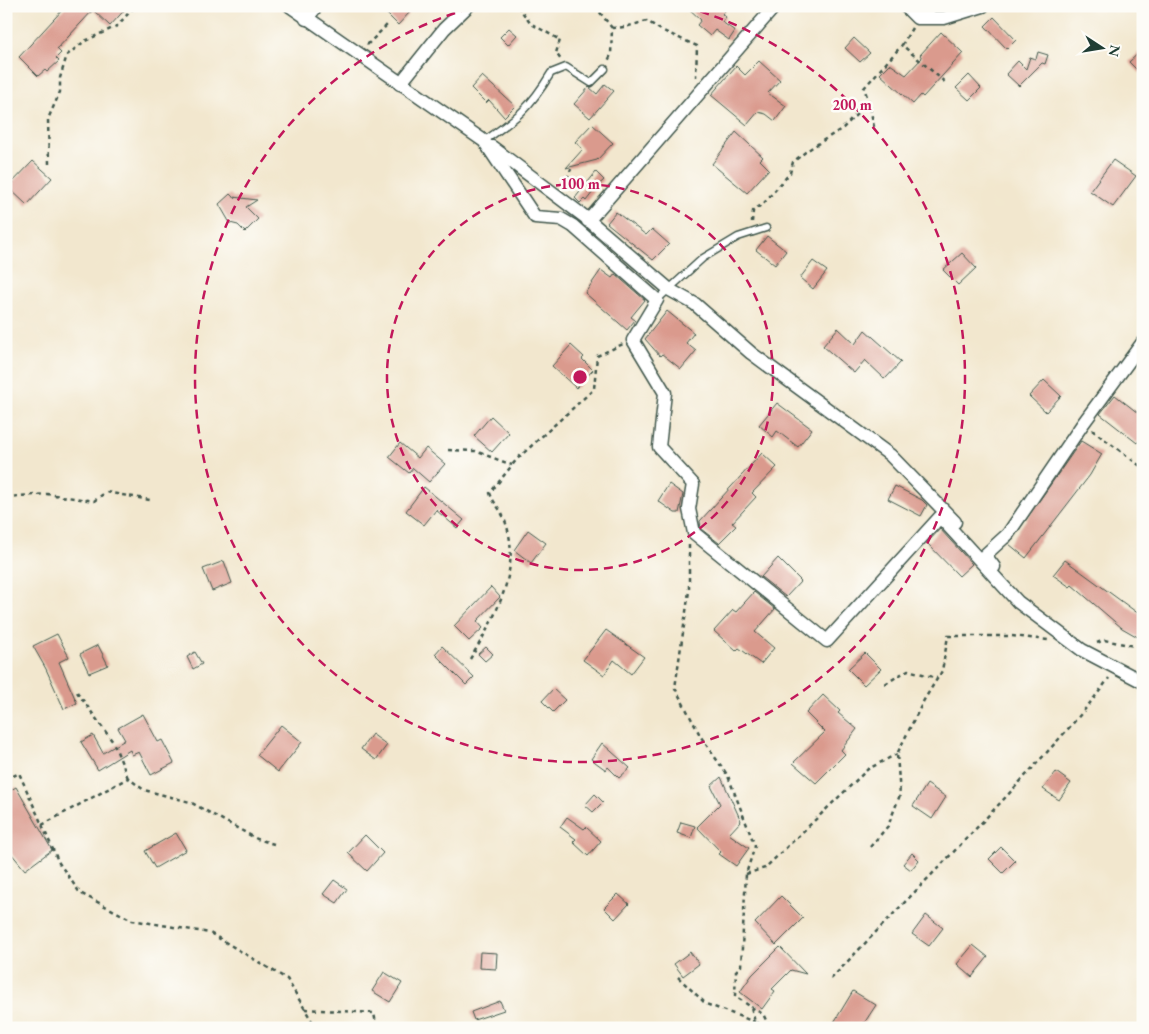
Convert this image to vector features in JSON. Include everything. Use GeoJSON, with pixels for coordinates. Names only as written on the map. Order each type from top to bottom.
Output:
{"type":"FeatureCollection","features":[{"type":"Feature","properties":{"kind":"street"},"geometry":{"type":"LineString","coordinates":[[290,6],[306,19],[359,53],[400,84],[484,141],[588,220],[670,290],[695,304],[751,353],[842,417],[890,455],[940,505],[985,555],[1018,602]]}},
{"type":"Feature","properties":{"kind":"street"},"geometry":{"type":"LineString","coordinates":[[306,19],[317,6]]}},
{"type":"Feature","properties":{"kind":"street"},"geometry":{"type":"LineString","coordinates":[[400,84],[444,29],[468,6]]}},
{"type":"Feature","properties":{"kind":"street"},"geometry":{"type":"LineString","coordinates":[[588,220],[775,6]]}},
{"type":"Feature","properties":{"kind":"street"},"geometry":{"type":"LineString","coordinates":[[905,6],[917,18],[944,18],[984,6]]}},
{"type":"Feature","properties":{"kind":"street"},"geometry":{"type":"LineString","coordinates":[[484,141],[536,217],[560,219],[573,226],[657,300],[633,340],[665,393],[659,447],[693,484],[689,509],[694,533],[826,641],[940,517],[1018,602],[1078,647],[1143,682]]}},
{"type":"Feature","properties":{"kind":"street"},"geometry":{"type":"LineString","coordinates":[[985,555],[1008,534],[1082,425],[1143,342]]}},
{"type":"Feature","properties":{"kind":"lane"},"geometry":{"type":"LineString","coordinates":[[484,141],[520,116],[537,96],[551,73],[566,67],[591,83],[605,69]]}},
{"type":"Feature","properties":{"kind":"lane"},"geometry":{"type":"LineString","coordinates":[[657,300],[703,258],[738,237],[766,228]]}},
{"type":"Feature","properties":{"kind":"path"},"geometry":{"type":"LineString","coordinates":[[48,164],[48,119],[60,92],[60,78],[67,55],[85,41],[117,26],[135,6]]}},
{"type":"Feature","properties":{"kind":"path"},"geometry":{"type":"LineString","coordinates":[[518,6],[530,23],[560,40],[556,53],[566,67]]}},
{"type":"Feature","properties":{"kind":"path"},"geometry":{"type":"LineString","coordinates":[[595,6],[612,28],[611,54],[605,69]]}},
{"type":"Feature","properties":{"kind":"path"},"geometry":{"type":"LineString","coordinates":[[874,127],[864,88],[902,45],[917,18]]}},
{"type":"Feature","properties":{"kind":"path"},"geometry":{"type":"LineString","coordinates":[[612,28],[625,27],[647,21],[697,46],[695,68],[698,95]]}},
{"type":"Feature","properties":{"kind":"path"},"geometry":{"type":"LineString","coordinates":[[359,53],[388,24]]}},
{"type":"Feature","properties":{"kind":"path"},"geometry":{"type":"LineString","coordinates":[[902,45],[924,62],[947,84]]}},
{"type":"Feature","properties":{"kind":"path"},"geometry":{"type":"LineString","coordinates":[[751,232],[753,211],[764,203],[790,173],[793,162],[843,128],[869,102]]}},
{"type":"Feature","properties":{"kind":"path"},"geometry":{"type":"LineString","coordinates":[[470,659],[492,618],[508,582],[510,554],[508,532],[503,514],[494,504],[490,493],[512,465],[594,389],[597,356],[633,340]]}},
{"type":"Feature","properties":{"kind":"path"},"geometry":{"type":"LineString","coordinates":[[1082,425],[1099,433],[1116,450],[1143,468]]}},
{"type":"Feature","properties":{"kind":"path"},"geometry":{"type":"LineString","coordinates":[[448,450],[475,451],[512,465]]}},
{"type":"Feature","properties":{"kind":"path"},"geometry":{"type":"LineString","coordinates":[[6,497],[47,494],[94,501],[106,492],[150,500]]}},
{"type":"Feature","properties":{"kind":"path"},"geometry":{"type":"LineString","coordinates":[[689,536],[689,591],[675,688],[701,737],[728,776],[755,846],[746,874],[741,966],[736,972],[735,996],[763,1014],[770,1028]]}},
{"type":"Feature","properties":{"kind":"path"},"geometry":{"type":"LineString","coordinates":[[870,847],[888,826],[900,795],[897,754],[942,671],[948,636],[1012,636],[1078,647],[1104,640],[1134,646]]}},
{"type":"Feature","properties":{"kind":"path"},"geometry":{"type":"LineString","coordinates":[[831,979],[987,818],[1091,703],[1116,666]]}},
{"type":"Feature","properties":{"kind":"path"},"geometry":{"type":"LineString","coordinates":[[885,684],[908,670],[937,678]]}},
{"type":"Feature","properties":{"kind":"path"},"geometry":{"type":"LineString","coordinates":[[77,692],[113,742],[128,778],[144,790],[190,802],[257,839],[274,844]]}},
{"type":"Feature","properties":{"kind":"path"},"geometry":{"type":"LineString","coordinates":[[746,874],[765,868],[868,769],[897,754]]}},
{"type":"Feature","properties":{"kind":"path"},"geometry":{"type":"LineString","coordinates":[[6,780],[19,773],[59,863],[80,893],[132,920],[210,933],[287,979],[316,1028]]}},
{"type":"Feature","properties":{"kind":"path"},"geometry":{"type":"LineString","coordinates":[[42,825],[128,778]]}},
{"type":"Feature","properties":{"kind":"path"},"geometry":{"type":"LineString","coordinates":[[678,977],[706,1004],[766,1028]]}},
{"type":"Feature","properties":{"kind":"path"},"geometry":{"type":"LineString","coordinates":[[751,1008],[755,1022]]}},
{"type":"Feature","properties":{"kind":"path"},"geometry":{"type":"LineString","coordinates":[[305,1009],[374,1012],[376,1024],[366,1028]]}},
{"type":"Feature","properties":{"kind":"path"},"geometry":{"type":"LineString","coordinates":[[1139,1028],[1143,1010]]}},
{"type":"Feature","properties":{"kind":"building"},"geometry":{"type":"Polygon","coordinates":[[[66,6],[128,6],[110,26],[93,10],[57,49],[61,53],[56,58],[59,61],[47,72],[45,70],[38,76],[19,57],[66,6]]]}},
{"type":"Feature","properties":{"kind":"building"},"geometry":{"type":"Polygon","coordinates":[[[379,6],[404,6],[410,12],[398,25],[379,6]]]}},
{"type":"Feature","properties":{"kind":"building"},"geometry":{"type":"Polygon","coordinates":[[[686,6],[729,6],[722,14],[726,17],[722,22],[735,31],[729,40],[715,30],[710,36],[697,25],[701,20],[686,6]]]}},
{"type":"Feature","properties":{"kind":"building"},"geometry":{"type":"Polygon","coordinates":[[[994,17],[1016,40],[1007,49],[985,26],[994,17]]]}},
{"type":"Feature","properties":{"kind":"building"},"geometry":{"type":"Polygon","coordinates":[[[509,28],[517,35],[508,45],[500,37],[509,28]]]}},
{"type":"Feature","properties":{"kind":"building"},"geometry":{"type":"Polygon","coordinates":[[[941,32],[963,53],[923,97],[921,95],[913,104],[880,74],[890,64],[906,75],[922,58],[920,55],[941,32]]]}},
{"type":"Feature","properties":{"kind":"building"},"geometry":{"type":"Polygon","coordinates":[[[854,38],[870,53],[860,62],[845,48],[854,38]]]}},
{"type":"Feature","properties":{"kind":"building"},"geometry":{"type":"Polygon","coordinates":[[[1143,49],[1143,76],[1129,62],[1143,49]]]}},
{"type":"Feature","properties":{"kind":"building"},"geometry":{"type":"Polygon","coordinates":[[[1038,52],[1048,55],[1045,64],[1042,63],[1019,86],[1006,74],[1018,61],[1026,69],[1030,57],[1036,59],[1038,52]]]}},
{"type":"Feature","properties":{"kind":"building"},"geometry":{"type":"Polygon","coordinates":[[[759,61],[780,80],[768,93],[786,106],[775,121],[766,114],[758,112],[747,125],[711,95],[736,66],[745,75],[759,61]]]}},
{"type":"Feature","properties":{"kind":"building"},"geometry":{"type":"Polygon","coordinates":[[[969,75],[981,88],[969,100],[956,88],[969,75]]]}},
{"type":"Feature","properties":{"kind":"building"},"geometry":{"type":"Polygon","coordinates":[[[482,76],[515,106],[504,117],[489,100],[486,103],[471,88],[482,76]]]}},
{"type":"Feature","properties":{"kind":"building"},"geometry":{"type":"Polygon","coordinates":[[[605,84],[614,91],[590,118],[574,104],[589,87],[597,94],[605,84]]]}},
{"type":"Feature","properties":{"kind":"building"},"geometry":{"type":"Polygon","coordinates":[[[592,124],[613,143],[597,160],[566,168],[583,149],[575,142],[592,124]]]}},
{"type":"Feature","properties":{"kind":"building"},"geometry":{"type":"Polygon","coordinates":[[[736,132],[763,157],[760,160],[769,169],[747,193],[712,164],[736,132]]]}},
{"type":"Feature","properties":{"kind":"building"},"geometry":{"type":"Polygon","coordinates":[[[1113,160],[1136,176],[1113,207],[1090,191],[1113,160]]]}},
{"type":"Feature","properties":{"kind":"building"},"geometry":{"type":"Polygon","coordinates":[[[33,161],[52,178],[27,205],[8,187],[33,161]]]}},
{"type":"Feature","properties":{"kind":"building"},"geometry":{"type":"Polygon","coordinates":[[[596,172],[604,180],[592,191],[586,201],[584,199],[580,203],[575,198],[596,172]]]}},
{"type":"Feature","properties":{"kind":"building"},"geometry":{"type":"Polygon","coordinates":[[[230,194],[233,197],[257,200],[246,207],[258,219],[245,232],[238,225],[230,223],[219,204],[230,194]]]}},
{"type":"Feature","properties":{"kind":"building"},"geometry":{"type":"Polygon","coordinates":[[[616,212],[646,235],[652,229],[669,244],[653,260],[607,223],[616,212]]]}},
{"type":"Feature","properties":{"kind":"building"},"geometry":{"type":"Polygon","coordinates":[[[767,236],[786,251],[775,265],[756,250],[767,236]]]}},
{"type":"Feature","properties":{"kind":"building"},"geometry":{"type":"Polygon","coordinates":[[[962,253],[976,268],[958,285],[943,270],[962,253]]]}},
{"type":"Feature","properties":{"kind":"building"},"geometry":{"type":"Polygon","coordinates":[[[813,261],[827,271],[813,289],[800,278],[813,261]]]}},
{"type":"Feature","properties":{"kind":"building"},"geometry":{"type":"Polygon","coordinates":[[[601,270],[612,278],[615,274],[645,300],[631,317],[635,320],[627,330],[585,293],[601,270]]]}},
{"type":"Feature","properties":{"kind":"building"},"geometry":{"type":"Polygon","coordinates":[[[667,311],[694,333],[686,343],[696,351],[681,369],[662,354],[660,356],[645,339],[667,311]]]}},
{"type":"Feature","properties":{"kind":"building"},"geometry":{"type":"Polygon","coordinates":[[[838,328],[855,344],[865,330],[901,362],[885,379],[865,360],[854,373],[823,346],[838,328]]]}},
{"type":"Feature","properties":{"kind":"building"},"geometry":{"type":"Polygon","coordinates":[[[571,345],[584,357],[582,359],[593,370],[576,388],[552,366],[571,345]]]}},
{"type":"Feature","properties":{"kind":"building"},"geometry":{"type":"Polygon","coordinates":[[[1044,380],[1061,396],[1046,412],[1029,396],[1044,380]]]}},
{"type":"Feature","properties":{"kind":"building"},"geometry":{"type":"Polygon","coordinates":[[[1115,395],[1143,417],[1143,436],[1137,443],[1100,414],[1115,395]]]}},
{"type":"Feature","properties":{"kind":"building"},"geometry":{"type":"Polygon","coordinates":[[[777,403],[812,429],[798,447],[777,431],[773,437],[759,425],[777,403]]]}},
{"type":"Feature","properties":{"kind":"building"},"geometry":{"type":"Polygon","coordinates":[[[491,416],[509,433],[492,452],[474,436],[491,416]]]}},
{"type":"Feature","properties":{"kind":"building"},"geometry":{"type":"Polygon","coordinates":[[[1081,441],[1102,454],[1090,475],[1026,558],[1009,544],[1081,441]]]}},
{"type":"Feature","properties":{"kind":"building"},"geometry":{"type":"Polygon","coordinates":[[[400,443],[418,458],[426,448],[445,464],[429,482],[413,468],[409,473],[389,457],[400,443]]]}},
{"type":"Feature","properties":{"kind":"building"},"geometry":{"type":"Polygon","coordinates":[[[762,453],[777,467],[752,493],[756,497],[732,523],[736,526],[719,543],[701,529],[700,521],[762,453]]]}},
{"type":"Feature","properties":{"kind":"building"},"geometry":{"type":"Polygon","coordinates":[[[669,484],[683,494],[679,513],[675,513],[658,501],[669,484]]]}},
{"type":"Feature","properties":{"kind":"building"},"geometry":{"type":"Polygon","coordinates":[[[895,486],[922,500],[927,505],[921,516],[888,499],[895,486]]]}},
{"type":"Feature","properties":{"kind":"building"},"geometry":{"type":"Polygon","coordinates":[[[424,487],[464,520],[457,528],[436,510],[424,525],[406,511],[424,487]]]}},
{"type":"Feature","properties":{"kind":"building"},"geometry":{"type":"Polygon","coordinates":[[[940,529],[972,564],[959,576],[927,543],[940,529]]]}},
{"type":"Feature","properties":{"kind":"building"},"geometry":{"type":"Polygon","coordinates":[[[528,530],[546,543],[531,563],[514,550],[528,530]]]}},
{"type":"Feature","properties":{"kind":"building"},"geometry":{"type":"Polygon","coordinates":[[[778,558],[801,581],[786,597],[761,577],[778,558]]]}},
{"type":"Feature","properties":{"kind":"building"},"geometry":{"type":"Polygon","coordinates":[[[1065,560],[1143,617],[1143,640],[1122,628],[1072,585],[1070,587],[1053,575],[1065,560]]]}},
{"type":"Feature","properties":{"kind":"building"},"geometry":{"type":"Polygon","coordinates":[[[224,561],[232,583],[212,591],[203,569],[224,561]]]}},
{"type":"Feature","properties":{"kind":"building"},"geometry":{"type":"Polygon","coordinates":[[[491,587],[500,597],[477,621],[483,628],[469,641],[454,626],[491,587]]]}},
{"type":"Feature","properties":{"kind":"building"},"geometry":{"type":"Polygon","coordinates":[[[754,592],[775,609],[755,632],[774,648],[761,664],[739,648],[736,651],[714,631],[733,610],[736,612],[754,592]]]}},
{"type":"Feature","properties":{"kind":"building"},"geometry":{"type":"Polygon","coordinates":[[[606,630],[644,657],[631,674],[614,660],[604,675],[583,660],[606,630]]]}},
{"type":"Feature","properties":{"kind":"building"},"geometry":{"type":"Polygon","coordinates":[[[57,634],[69,657],[59,662],[77,703],[64,709],[46,669],[33,646],[57,634]]]}},
{"type":"Feature","properties":{"kind":"building"},"geometry":{"type":"Polygon","coordinates":[[[98,645],[108,665],[89,673],[80,654],[98,645]]]}},
{"type":"Feature","properties":{"kind":"building"},"geometry":{"type":"Polygon","coordinates":[[[442,646],[474,677],[466,685],[435,654],[442,646]]]}},
{"type":"Feature","properties":{"kind":"building"},"geometry":{"type":"Polygon","coordinates":[[[486,647],[493,654],[485,661],[478,654],[486,647]]]}},
{"type":"Feature","properties":{"kind":"building"},"geometry":{"type":"Polygon","coordinates":[[[195,652],[202,664],[193,669],[187,657],[195,652]]]}},
{"type":"Feature","properties":{"kind":"building"},"geometry":{"type":"Polygon","coordinates":[[[865,653],[881,669],[864,685],[848,669],[865,653]]]}},
{"type":"Feature","properties":{"kind":"building"},"geometry":{"type":"Polygon","coordinates":[[[553,689],[565,700],[553,712],[542,701],[553,689]]]}},
{"type":"Feature","properties":{"kind":"building"},"geometry":{"type":"Polygon","coordinates":[[[823,695],[840,711],[838,713],[857,729],[841,750],[845,754],[816,783],[793,763],[825,732],[806,713],[823,695]]]}},
{"type":"Feature","properties":{"kind":"building"},"geometry":{"type":"Polygon","coordinates":[[[143,714],[158,742],[162,740],[174,763],[151,775],[139,752],[132,755],[130,750],[98,770],[81,742],[93,735],[103,753],[125,740],[118,728],[143,714]]]}},
{"type":"Feature","properties":{"kind":"building"},"geometry":{"type":"Polygon","coordinates":[[[281,725],[302,742],[278,772],[257,755],[281,725]]]}},
{"type":"Feature","properties":{"kind":"building"},"geometry":{"type":"Polygon","coordinates":[[[372,734],[387,745],[376,760],[361,749],[372,734]]]}},
{"type":"Feature","properties":{"kind":"building"},"geometry":{"type":"Polygon","coordinates":[[[602,743],[630,768],[619,778],[608,767],[606,770],[591,759],[602,743]]]}},
{"type":"Feature","properties":{"kind":"building"},"geometry":{"type":"Polygon","coordinates":[[[1056,772],[1071,783],[1059,800],[1043,789],[1056,772]]]}},
{"type":"Feature","properties":{"kind":"building"},"geometry":{"type":"Polygon","coordinates":[[[721,777],[741,821],[729,834],[749,848],[736,866],[719,854],[721,852],[697,827],[720,804],[711,786],[721,777]]]}},
{"type":"Feature","properties":{"kind":"building"},"geometry":{"type":"Polygon","coordinates":[[[927,784],[946,797],[932,819],[913,806],[927,784]]]}},
{"type":"Feature","properties":{"kind":"building"},"geometry":{"type":"Polygon","coordinates":[[[16,787],[52,850],[25,870],[6,847],[6,793],[16,787]]]}},
{"type":"Feature","properties":{"kind":"building"},"geometry":{"type":"Polygon","coordinates":[[[595,794],[603,802],[593,812],[585,805],[595,794]]]}},
{"type":"Feature","properties":{"kind":"building"},"geometry":{"type":"Polygon","coordinates":[[[567,817],[584,829],[586,827],[601,841],[588,856],[573,842],[576,839],[560,827],[567,817]]]}},
{"type":"Feature","properties":{"kind":"building"},"geometry":{"type":"Polygon","coordinates":[[[681,822],[695,826],[691,838],[677,833],[681,822]]]}},
{"type":"Feature","properties":{"kind":"building"},"geometry":{"type":"Polygon","coordinates":[[[176,833],[186,850],[155,868],[145,851],[176,833]]]}},
{"type":"Feature","properties":{"kind":"building"},"geometry":{"type":"Polygon","coordinates":[[[365,835],[383,853],[367,871],[348,853],[365,835]]]}},
{"type":"Feature","properties":{"kind":"building"},"geometry":{"type":"Polygon","coordinates":[[[1001,847],[1015,861],[1003,873],[989,859],[1001,847]]]}},
{"type":"Feature","properties":{"kind":"building"},"geometry":{"type":"Polygon","coordinates":[[[912,853],[919,860],[911,870],[903,864],[912,853]]]}},
{"type":"Feature","properties":{"kind":"building"},"geometry":{"type":"Polygon","coordinates":[[[334,880],[347,889],[337,903],[323,894],[334,880]]]}},
{"type":"Feature","properties":{"kind":"building"},"geometry":{"type":"Polygon","coordinates":[[[618,894],[629,904],[615,919],[604,908],[618,894]]]}},
{"type":"Feature","properties":{"kind":"building"},"geometry":{"type":"Polygon","coordinates":[[[781,896],[803,918],[776,945],[755,923],[781,896]]]}},
{"type":"Feature","properties":{"kind":"building"},"geometry":{"type":"Polygon","coordinates":[[[926,915],[943,928],[929,946],[912,934],[926,915]]]}},
{"type":"Feature","properties":{"kind":"building"},"geometry":{"type":"Polygon","coordinates":[[[973,945],[988,957],[972,977],[957,964],[973,945]]]}},
{"type":"Feature","properties":{"kind":"building"},"geometry":{"type":"Polygon","coordinates":[[[780,947],[806,974],[791,970],[772,989],[775,991],[762,1009],[740,992],[752,975],[780,947]]]}},
{"type":"Feature","properties":{"kind":"building"},"geometry":{"type":"Polygon","coordinates":[[[480,952],[497,953],[496,969],[479,968],[480,952]]]}},
{"type":"Feature","properties":{"kind":"building"},"geometry":{"type":"Polygon","coordinates":[[[690,952],[699,964],[683,976],[674,964],[690,952]]]}},
{"type":"Feature","properties":{"kind":"building"},"geometry":{"type":"Polygon","coordinates":[[[384,972],[402,983],[390,1002],[372,991],[384,972]]]}},
{"type":"Feature","properties":{"kind":"building"},"geometry":{"type":"Polygon","coordinates":[[[853,991],[876,1005],[861,1028],[838,1028],[833,1024],[853,991]]]}},
{"type":"Feature","properties":{"kind":"building"},"geometry":{"type":"Polygon","coordinates":[[[500,1001],[504,1010],[474,1020],[471,1012],[500,1001]]]}}]}
